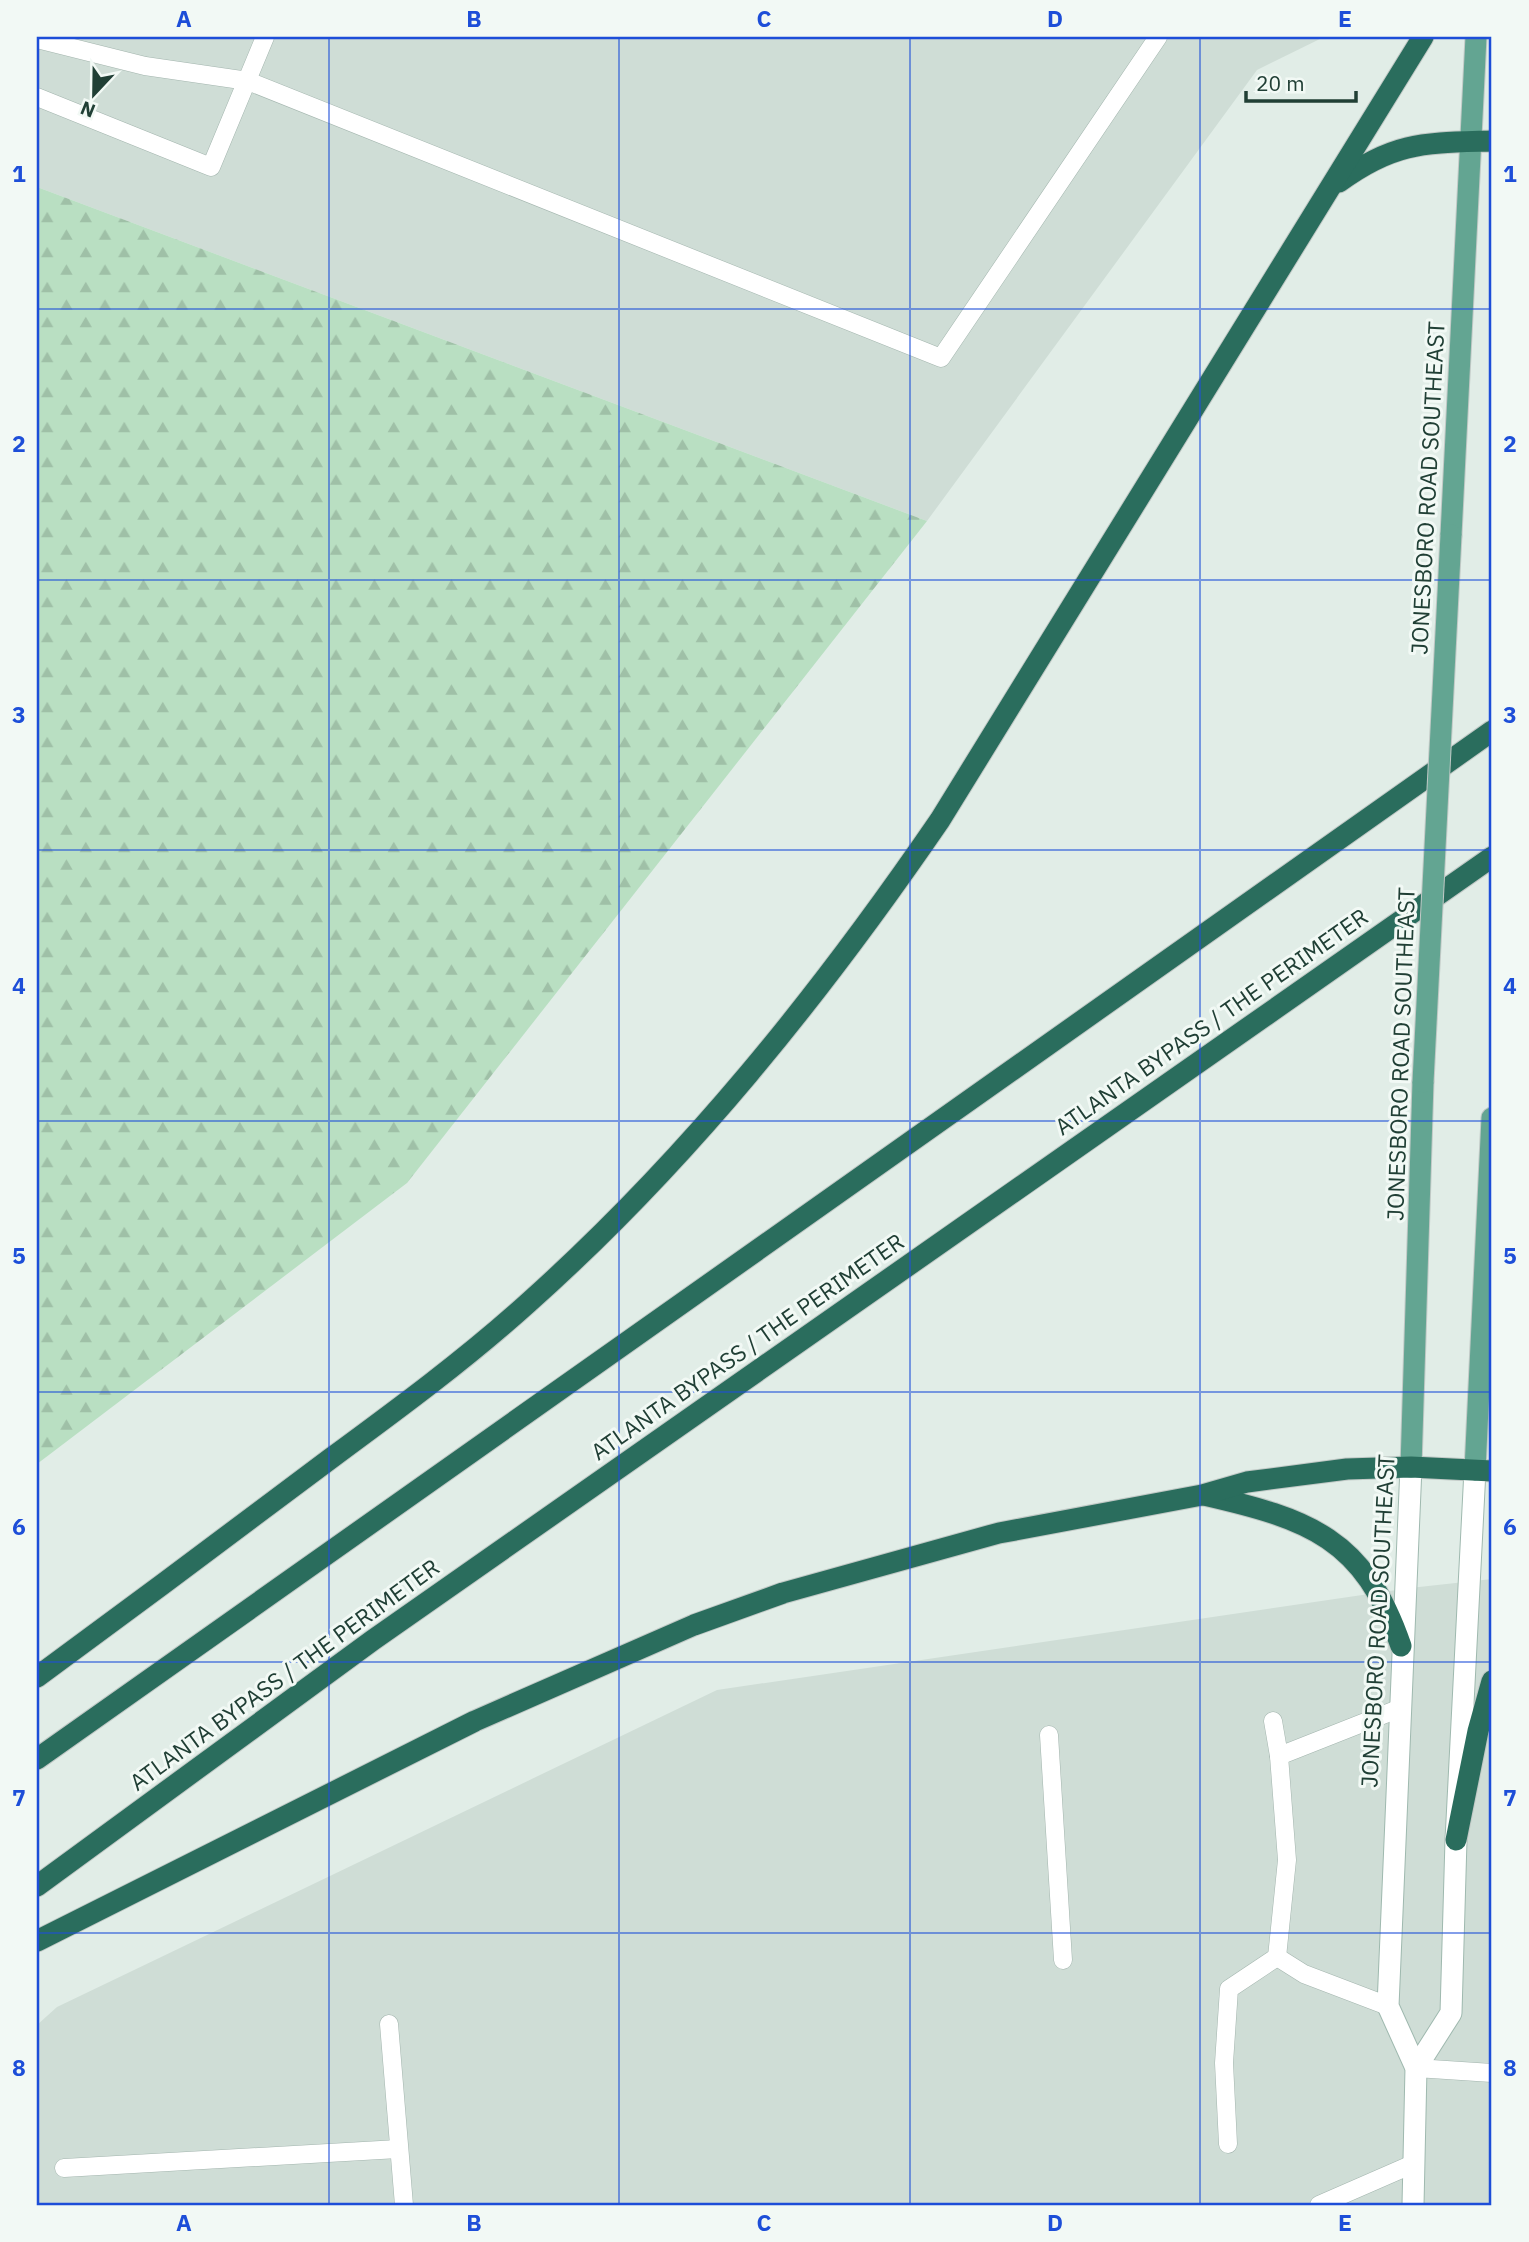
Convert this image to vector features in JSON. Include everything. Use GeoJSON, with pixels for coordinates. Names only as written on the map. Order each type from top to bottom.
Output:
{"type":"FeatureCollection","features":[{"type":"Feature","properties":{"kind":"highway"},"geometry":{"type":"LineString","coordinates":[[37,1677],[446,1372],[528,1304],[604,1232],[698,1133],[777,1043],[866,928],[940,820],[1423,37]]}},
{"type":"Feature","properties":{"kind":"highway"},"geometry":{"type":"LineString","coordinates":[[1329,190],[1379,155],[1404,147],[1482,141]]}},
{"type":"Feature","properties":{"kind":"highway"},"geometry":{"type":"LineString","coordinates":[[37,1759],[1492,731]]}},
{"type":"Feature","properties":{"kind":"highway","name":"ATLANTA BYPASS / THE PERIMETER"},"geometry":{"type":"LineString","coordinates":[[37,1886],[396,1624],[1492,857]]}},
{"type":"Feature","properties":{"kind":"highway"},"geometry":{"type":"LineString","coordinates":[[37,1941],[475,1721],[694,1625],[783,1593],[999,1533],[1202,1495],[1247,1482],[1295,1475],[1411,1467],[1484,1471]]}},
{"type":"Feature","properties":{"kind":"highway"},"geometry":{"type":"LineString","coordinates":[[1202,1495],[1260,1508],[1303,1523],[1343,1548],[1369,1576],[1388,1608],[1401,1646]]}},
{"type":"Feature","properties":{"kind":"highway"},"geometry":{"type":"LineString","coordinates":[[1456,1840],[1478,1731],[1492,1681]]}},
{"type":"Feature","properties":{"kind":"main road","name":"JONESBORO ROAD SOUTHEAST"},"geometry":{"type":"LineString","coordinates":[[1413,2205],[1416,2068],[1388,2006],[1398,1709],[1411,1467],[1423,1082],[1451,536],[1482,141],[1476,37]]}},
{"type":"Feature","properties":{"kind":"main road"},"geometry":{"type":"LineString","coordinates":[[1416,2068],[1451,2013],[1456,1840],[1484,1471],[1492,1118]]}},
{"type":"Feature","properties":{"kind":"lane"},"geometry":{"type":"LineString","coordinates":[[37,97],[211,167],[265,37]]}},
{"type":"Feature","properties":{"kind":"lane"},"geometry":{"type":"LineString","coordinates":[[37,39],[145,66],[248,81],[941,358],[1158,37]]}},
{"type":"Feature","properties":{"kind":"lane"},"geometry":{"type":"LineString","coordinates":[[1279,1756],[1398,1709]]}},
{"type":"Feature","properties":{"kind":"lane"},"geometry":{"type":"LineString","coordinates":[[1273,1721],[1279,1756],[1287,1860],[1277,1957]]}},
{"type":"Feature","properties":{"kind":"lane"},"geometry":{"type":"LineString","coordinates":[[1049,1735],[1063,1960]]}},
{"type":"Feature","properties":{"kind":"lane"},"geometry":{"type":"LineString","coordinates":[[1277,1957],[1304,1973],[1388,2006]]}},
{"type":"Feature","properties":{"kind":"lane"},"geometry":{"type":"LineString","coordinates":[[1228,2144],[1224,2063],[1228,1989],[1277,1957]]}},
{"type":"Feature","properties":{"kind":"lane"},"geometry":{"type":"LineString","coordinates":[[389,2024],[404,2205]]}},
{"type":"Feature","properties":{"kind":"lane"},"geometry":{"type":"LineString","coordinates":[[1416,2068],[1492,2073]]}},
{"type":"Feature","properties":{"kind":"lane"},"geometry":{"type":"LineString","coordinates":[[64,2168],[398,2149]]}},
{"type":"Feature","properties":{"kind":"lane"},"geometry":{"type":"LineString","coordinates":[[1319,2205],[1413,2164]]}},
{"type":"Feature","properties":{"kind":"shaded area"},"geometry":{"type":"Polygon","coordinates":[[[37,37],[1324,37],[1257,70],[927,521],[37,187],[37,37]]]}},
{"type":"Feature","properties":{"kind":"shaded area"},"geometry":{"type":"Polygon","coordinates":[[[1492,1579],[1492,2205],[37,2205],[37,2025],[57,2007],[717,1690],[1410,1588],[1492,1579]]]}},
{"type":"Feature","properties":{"kind":"green space"},"geometry":{"type":"Polygon","coordinates":[[[37,187],[927,521],[407,1183],[37,1464],[37,187]]]}}]}
